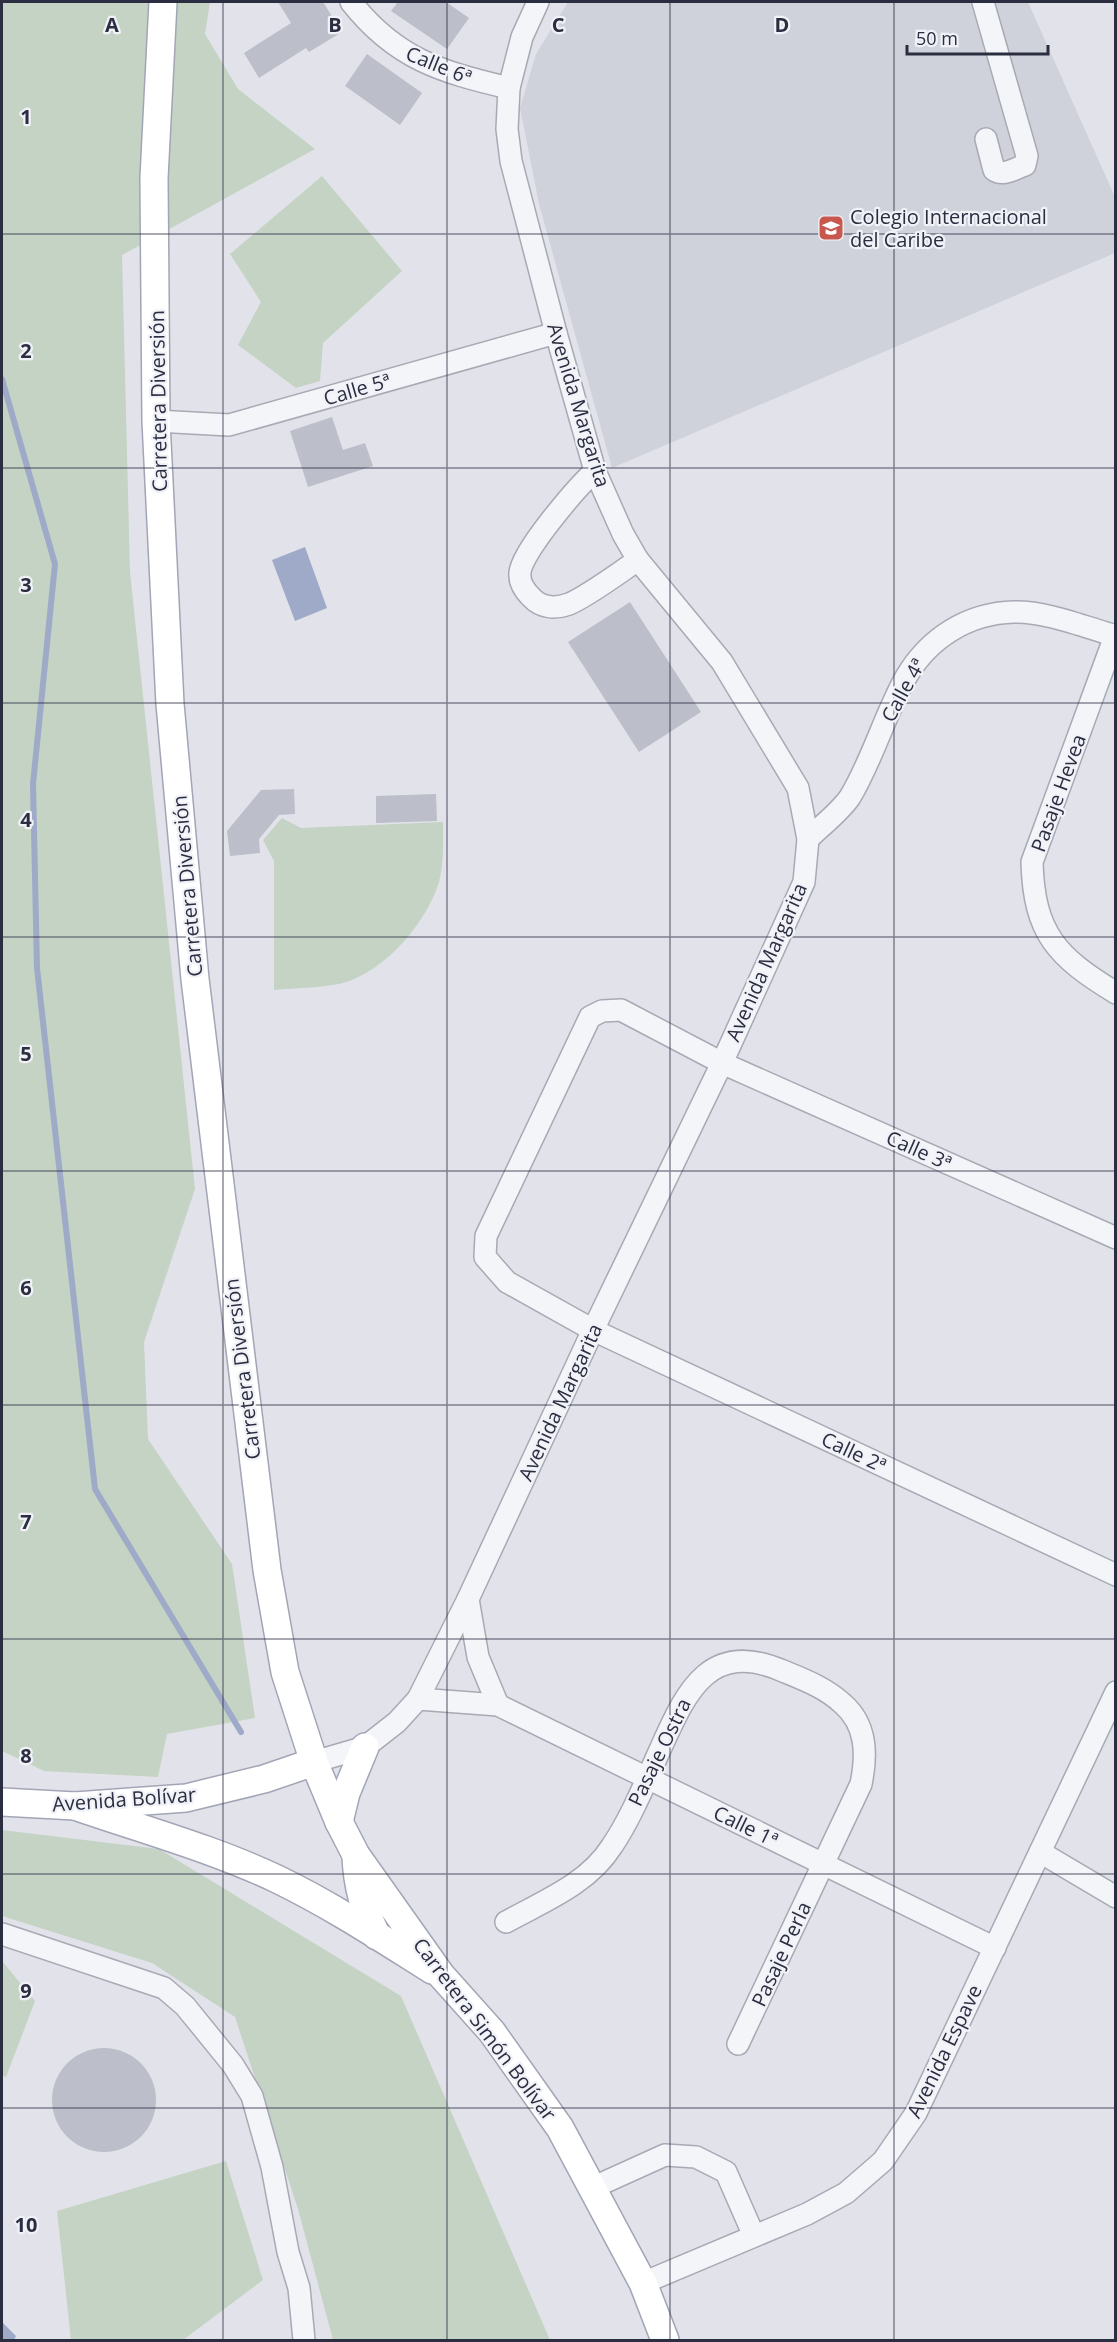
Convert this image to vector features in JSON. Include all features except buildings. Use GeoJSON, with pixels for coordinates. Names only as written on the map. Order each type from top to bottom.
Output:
{"type":"FeatureCollection","features":[{"type":"Feature","properties":{"kind":"main road","name":"Carretera Diversión"},"geometry":{"type":"LineString","coordinates":[[164,2],[154,178],[156,421],[170,704],[197,990],[267,1569],[285,1672],[314,1762]]}},
{"type":"Feature","properties":{"kind":"main road"},"geometry":{"type":"LineString","coordinates":[[339,1822],[346,1793],[365,1747]]}},
{"type":"Feature","properties":{"kind":"main road","name":"Avenida Bolívar"},"geometry":{"type":"LineString","coordinates":[[2,1802],[75,1806],[186,1798],[264,1779],[314,1762]]}},
{"type":"Feature","properties":{"kind":"main road","name":"Carretera Simón Bolívar"},"geometry":{"type":"LineString","coordinates":[[314,1762],[339,1822],[356,1855],[441,1975],[492,2032],[560,2128],[642,2283],[665,2340]]}},
{"type":"Feature","properties":{"kind":"main road"},"geometry":{"type":"LineString","coordinates":[[75,1806],[249,1866],[315,1898],[441,1975]]}},
{"type":"Feature","properties":{"kind":"main road","name":"Carretera Simón Bolívar"},"geometry":{"type":"LineString","coordinates":[[356,1855],[361,1899],[377,1935]]}},
{"type":"Feature","properties":{"kind":"street","name":"Calle 6ª"},"geometry":{"type":"LineString","coordinates":[[351,2],[365,19],[395,46],[428,64],[461,77],[509,88]]}},
{"type":"Feature","properties":{"kind":"street","name":"Avenida Margarita"},"geometry":{"type":"LineString","coordinates":[[314,1762],[365,1747],[397,1722],[418,1698],[468,1599],[593,1330],[722,1063],[804,882],[808,839],[798,788],[728,672],[639,560],[623,534],[596,471],[556,333],[511,161],[507,129],[509,88],[522,37],[538,2]]}},
{"type":"Feature","properties":{"kind":"street"},"geometry":{"type":"LineString","coordinates":[[983,2],[1027,156],[1025,165],[1002,174],[997,173],[994,170],[986,140]]}},
{"type":"Feature","properties":{"kind":"street","name":"Calle 5ª"},"geometry":{"type":"LineString","coordinates":[[156,421],[230,425],[556,333]]}},
{"type":"Feature","properties":{"kind":"street"},"geometry":{"type":"LineString","coordinates":[[596,471],[577,489],[524,557],[520,573],[522,584],[536,602],[546,607],[557,607],[570,603],[639,560]]}},
{"type":"Feature","properties":{"kind":"street","name":"Calle 4ª"},"geometry":{"type":"LineString","coordinates":[[808,839],[849,798],[906,677],[926,650],[951,629],[982,616],[1015,612],[1050,617],[1115,636]]}},
{"type":"Feature","properties":{"kind":"street","name":"Pasaje Hevea"},"geometry":{"type":"LineString","coordinates":[[1115,636],[1032,862],[1033,888],[1047,931],[1062,955],[1082,972],[1116,993]]}},
{"type":"Feature","properties":{"kind":"street","name":"Calle 3ª"},"geometry":{"type":"LineString","coordinates":[[593,1330],[507,1282],[485,1257],[486,1236],[590,1017],[602,1011],[621,1010],[722,1063],[1116,1238]]}},
{"type":"Feature","properties":{"kind":"street","name":"Calle 2ª"},"geometry":{"type":"LineString","coordinates":[[593,1330],[1116,1575]]}},
{"type":"Feature","properties":{"kind":"street"},"geometry":{"type":"LineString","coordinates":[[418,1698],[498,1705],[478,1657],[468,1599]]}},
{"type":"Feature","properties":{"kind":"street","name":"Pasaje Ostra"},"geometry":{"type":"LineString","coordinates":[[506,1923],[575,1884],[595,1868],[612,1846],[648,1778],[682,1702],[696,1683],[712,1670],[732,1663],[753,1662],[773,1667],[820,1687],[833,1694],[848,1707],[859,1724],[866,1763],[861,1784],[824,1864]]}},
{"type":"Feature","properties":{"kind":"street","name":"Avenida Espave"},"geometry":{"type":"LineString","coordinates":[[642,2283],[807,2214],[846,2193],[883,2161],[916,2113],[1116,1692]]}},
{"type":"Feature","properties":{"kind":"street","name":"Calle 1ª"},"geometry":{"type":"LineString","coordinates":[[498,1705],[995,1948]]}},
{"type":"Feature","properties":{"kind":"street"},"geometry":{"type":"LineString","coordinates":[[1040,1852],[1116,1897]]}},
{"type":"Feature","properties":{"kind":"street","name":"Pasaje Perla"},"geometry":{"type":"LineString","coordinates":[[738,2044],[824,1864]]}},
{"type":"Feature","properties":{"kind":"street"},"geometry":{"type":"LineString","coordinates":[[2,1934],[164,1989],[185,2006],[233,2065],[252,2096],[259,2114],[272,2167],[288,2252],[299,2288],[304,2340]]}},
{"type":"Feature","properties":{"kind":"street"},"geometry":{"type":"LineString","coordinates":[[592,2187],[665,2156],[696,2157],[726,2172],[754,2236]]}},
{"type":"Feature","properties":{"kind":"shaded area","name":"Colegio Internacional del Caribe"},"geometry":{"type":"Polygon","coordinates":[[[568,2],[1028,2],[1115,197],[1115,253],[612,468],[539,204],[520,108],[536,54],[568,2]]]}},
{"type":"Feature","properties":{"kind":"green space"},"geometry":{"type":"Polygon","coordinates":[[[2,2],[210,2],[205,34],[238,89],[315,149],[122,255],[130,572],[195,1189],[144,1342],[148,1439],[232,1564],[255,1718],[167,1734],[158,1777],[44,1771],[2,1751],[2,2]]]}},
{"type":"Feature","properties":{"kind":"green space"},"geometry":{"type":"Polygon","coordinates":[[[322,176],[402,271],[323,343],[320,381],[296,388],[238,345],[261,302],[230,254],[322,176]]]}},
{"type":"Feature","properties":{"kind":"green space"},"geometry":{"type":"Polygon","coordinates":[[[282,818],[301,828],[443,822],[441,875],[433,898],[401,945],[371,970],[339,984],[274,990],[274,861],[263,840],[282,818]]]}},
{"type":"Feature","properties":{"kind":"green space"},"geometry":{"type":"Polygon","coordinates":[[[2,1830],[159,1849],[401,1996],[550,2340],[333,2340],[298,2209],[235,2017],[152,1963],[2,1916],[2,1830]]]}},
{"type":"Feature","properties":{"kind":"green space"},"geometry":{"type":"Polygon","coordinates":[[[2,1961],[35,2001],[6,2077],[2,2075],[2,1961]]]}},
{"type":"Feature","properties":{"kind":"green space"},"geometry":{"type":"Polygon","coordinates":[[[226,2161],[263,2280],[183,2340],[71,2340],[57,2211],[226,2161]]]}},
{"type":"Feature","properties":{"kind":"water"},"geometry":{"type":"Polygon","coordinates":[[[305,547],[327,608],[295,621],[272,560],[305,547]]]}},
{"type":"Feature","properties":{"kind":"water"},"geometry":{"type":"Polygon","coordinates":[[[2,2322],[16,2336],[14,2340],[2,2340],[2,2322]]]}},
{"type":"Feature","properties":{"kind":"waterway"},"geometry":{"type":"LineString","coordinates":[[2,379],[55,564],[33,784],[37,968],[95,1489],[241,1732]]}},
{"type":"Feature","properties":{"kind":"place","name":"Colegio Internacional del Caribe"},"geometry":{"type":"Point","coordinates":[831,228]}}]}
